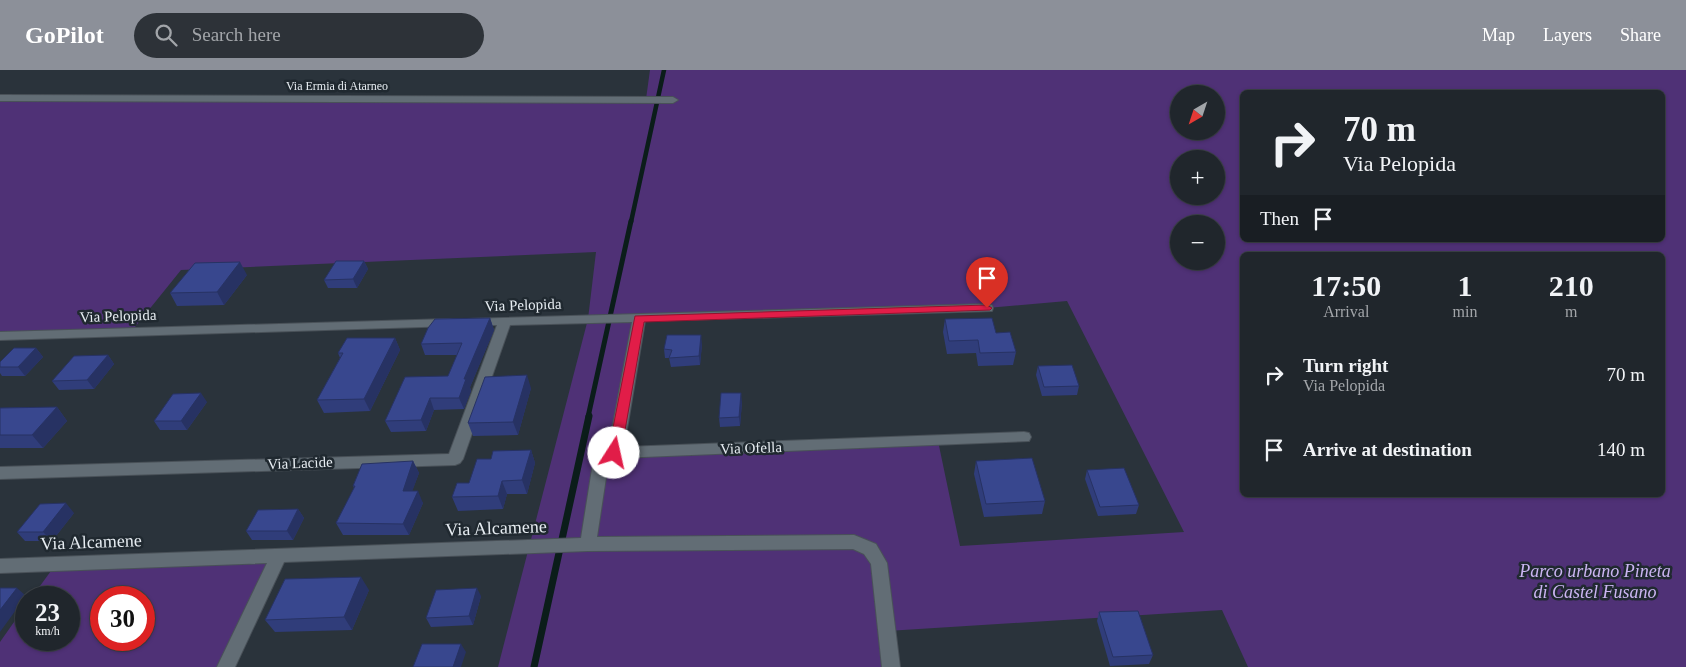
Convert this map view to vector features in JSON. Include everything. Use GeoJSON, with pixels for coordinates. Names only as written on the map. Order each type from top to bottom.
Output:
{"type":"FeatureCollection","features":[{"type":"Feature","properties":{"kind":"street","name":"Via Ermia di Atarneo"},"geometry":{"type":"LineString","coordinates":[[0,98],[673,100]]}},
{"type":"Feature","properties":{"kind":"street","name":"Via Pelopida"},"geometry":{"type":"LineString","coordinates":[[0,336],[987,308]]}},
{"type":"Feature","properties":{"kind":"street"},"geometry":{"type":"LineString","coordinates":[[588,544],[600,469],[614,453],[639,319]]}},
{"type":"Feature","properties":{"kind":"street","name":"Via Lacide"},"geometry":{"type":"LineString","coordinates":[[0,473],[455,459],[504,322]]}},
{"type":"Feature","properties":{"kind":"street","name":"Via Ofella"},"geometry":{"type":"LineString","coordinates":[[614,453],[1024,437]]}},
{"type":"Feature","properties":{"kind":"street","name":"Via Alcamene"},"geometry":{"type":"LineString","coordinates":[[0,566],[588,544],[854,542],[870,549],[879,563],[891,667]]}},
{"type":"Feature","properties":{"kind":"street"},"geometry":{"type":"LineString","coordinates":[[226,667],[279,555]]}},
{"type":"Feature","properties":{"kind":"green space","name":"Parco urbano Pineta di Castel Fusano"},"geometry":{"type":"Polygon","coordinates":[[[650,70],[1686,70],[1686,667],[1248,667],[1222,610],[887,631],[891,667],[498,667],[588,319],[596,252],[181,270],[131,332],[0,336],[0,98],[646,99],[650,70]],[[1067,301],[987,308],[639,319],[615,453],[938,441],[960,546],[1184,532],[1067,301]]]}},
{"type":"Feature","properties":{"kind":"green space"},"geometry":{"type":"Polygon","coordinates":[[[279,555],[226,667],[0,667],[0,642],[15,621],[15,651],[80,651],[80,586],[40,586],[56,564],[279,555]]]}},
{"type":"Feature","properties":{"kind":"building"},"geometry":{"type":"Polygon","coordinates":[[[336,261],[364,261],[353,279],[324,280],[336,261]]]}},
{"type":"Feature","properties":{"kind":"building"},"geometry":{"type":"Polygon","coordinates":[[[240,262],[217,292],[170,293],[195,263],[240,262]]]}},
{"type":"Feature","properties":{"kind":"building"},"geometry":{"type":"Polygon","coordinates":[[[490,318],[464,379],[466,379],[459,398],[430,398],[421,420],[385,421],[405,377],[448,376],[462,343],[421,344],[428,328],[435,319],[490,318]]]}},
{"type":"Feature","properties":{"kind":"building"},"geometry":{"type":"Polygon","coordinates":[[[992,318],[996,333],[1010,332],[1016,352],[980,353],[978,340],[949,341],[945,319],[992,318]]]}},
{"type":"Feature","properties":{"kind":"building"},"geometry":{"type":"Polygon","coordinates":[[[667,335],[701,335],[699,356],[669,358],[672,350],[664,349],[667,335]]]}},
{"type":"Feature","properties":{"kind":"building"},"geometry":{"type":"Polygon","coordinates":[[[347,338],[395,338],[364,399],[317,400],[343,353],[338,353],[347,338]]]}},
{"type":"Feature","properties":{"kind":"building"},"geometry":{"type":"Polygon","coordinates":[[[14,348],[36,348],[18,367],[0,367],[0,362],[14,348]]]}},
{"type":"Feature","properties":{"kind":"building"},"geometry":{"type":"Polygon","coordinates":[[[108,355],[87,380],[52,381],[74,356],[108,355]]]}},
{"type":"Feature","properties":{"kind":"building"},"geometry":{"type":"Polygon","coordinates":[[[1072,365],[1079,386],[1044,387],[1038,366],[1072,365]]]}},
{"type":"Feature","properties":{"kind":"building"},"geometry":{"type":"Polygon","coordinates":[[[527,375],[513,422],[468,423],[485,377],[527,375]]]}},
{"type":"Feature","properties":{"kind":"building"},"geometry":{"type":"Polygon","coordinates":[[[201,393],[181,421],[154,421],[173,394],[201,393]]]}},
{"type":"Feature","properties":{"kind":"building"},"geometry":{"type":"Polygon","coordinates":[[[721,393],[741,393],[739,417],[719,418],[721,393]]]}},
{"type":"Feature","properties":{"kind":"building"},"geometry":{"type":"Polygon","coordinates":[[[57,407],[32,435],[0,435],[0,408],[57,407]]]}},
{"type":"Feature","properties":{"kind":"building"},"geometry":{"type":"Polygon","coordinates":[[[531,450],[522,480],[502,481],[498,496],[452,497],[457,483],[469,483],[477,459],[491,459],[493,451],[531,450]]]}},
{"type":"Feature","properties":{"kind":"building"},"geometry":{"type":"Polygon","coordinates":[[[1032,458],[1045,501],[986,504],[976,461],[1032,458]]]}},
{"type":"Feature","properties":{"kind":"building"},"geometry":{"type":"Polygon","coordinates":[[[413,461],[403,491],[418,491],[403,524],[336,523],[355,486],[353,486],[362,464],[413,461]]]}},
{"type":"Feature","properties":{"kind":"building"},"geometry":{"type":"Polygon","coordinates":[[[1124,468],[1139,505],[1100,507],[1087,470],[1124,468]]]}},
{"type":"Feature","properties":{"kind":"building"},"geometry":{"type":"Polygon","coordinates":[[[66,503],[43,532],[17,532],[40,504],[66,503]]]}},
{"type":"Feature","properties":{"kind":"building"},"geometry":{"type":"Polygon","coordinates":[[[298,509],[287,531],[246,531],[258,510],[298,509]]]}},
{"type":"Feature","properties":{"kind":"building"},"geometry":{"type":"Polygon","coordinates":[[[361,577],[344,617],[265,620],[285,579],[361,577]]]}},
{"type":"Feature","properties":{"kind":"building"},"geometry":{"type":"Polygon","coordinates":[[[0,588],[15,588],[15,591],[0,610],[0,588]]]}},
{"type":"Feature","properties":{"kind":"building"},"geometry":{"type":"Polygon","coordinates":[[[477,588],[469,616],[426,618],[436,590],[477,588]]]}},
{"type":"Feature","properties":{"kind":"building"},"geometry":{"type":"Polygon","coordinates":[[[1138,611],[1153,655],[1113,657],[1099,612],[1138,611]]]}},
{"type":"Feature","properties":{"kind":"building"},"geometry":{"type":"Polygon","coordinates":[[[422,644],[461,644],[453,667],[413,667],[422,644]]]}},
{"type":"Feature","properties":{"kind":"waterway"},"geometry":{"type":"LineString","coordinates":[[631,222],[664,70]]}},
{"type":"Feature","properties":{"kind":"waterway"},"geometry":{"type":"LineString","coordinates":[[588,417],[631,221]]}},
{"type":"Feature","properties":{"kind":"waterway"},"geometry":{"type":"LineString","coordinates":[[534,667],[589,416]]}},
{"type":"Feature","properties":{"kind":"route"},"geometry":{"type":"LineString","coordinates":[[614,453],[639,319],[987,308]]}}]}
